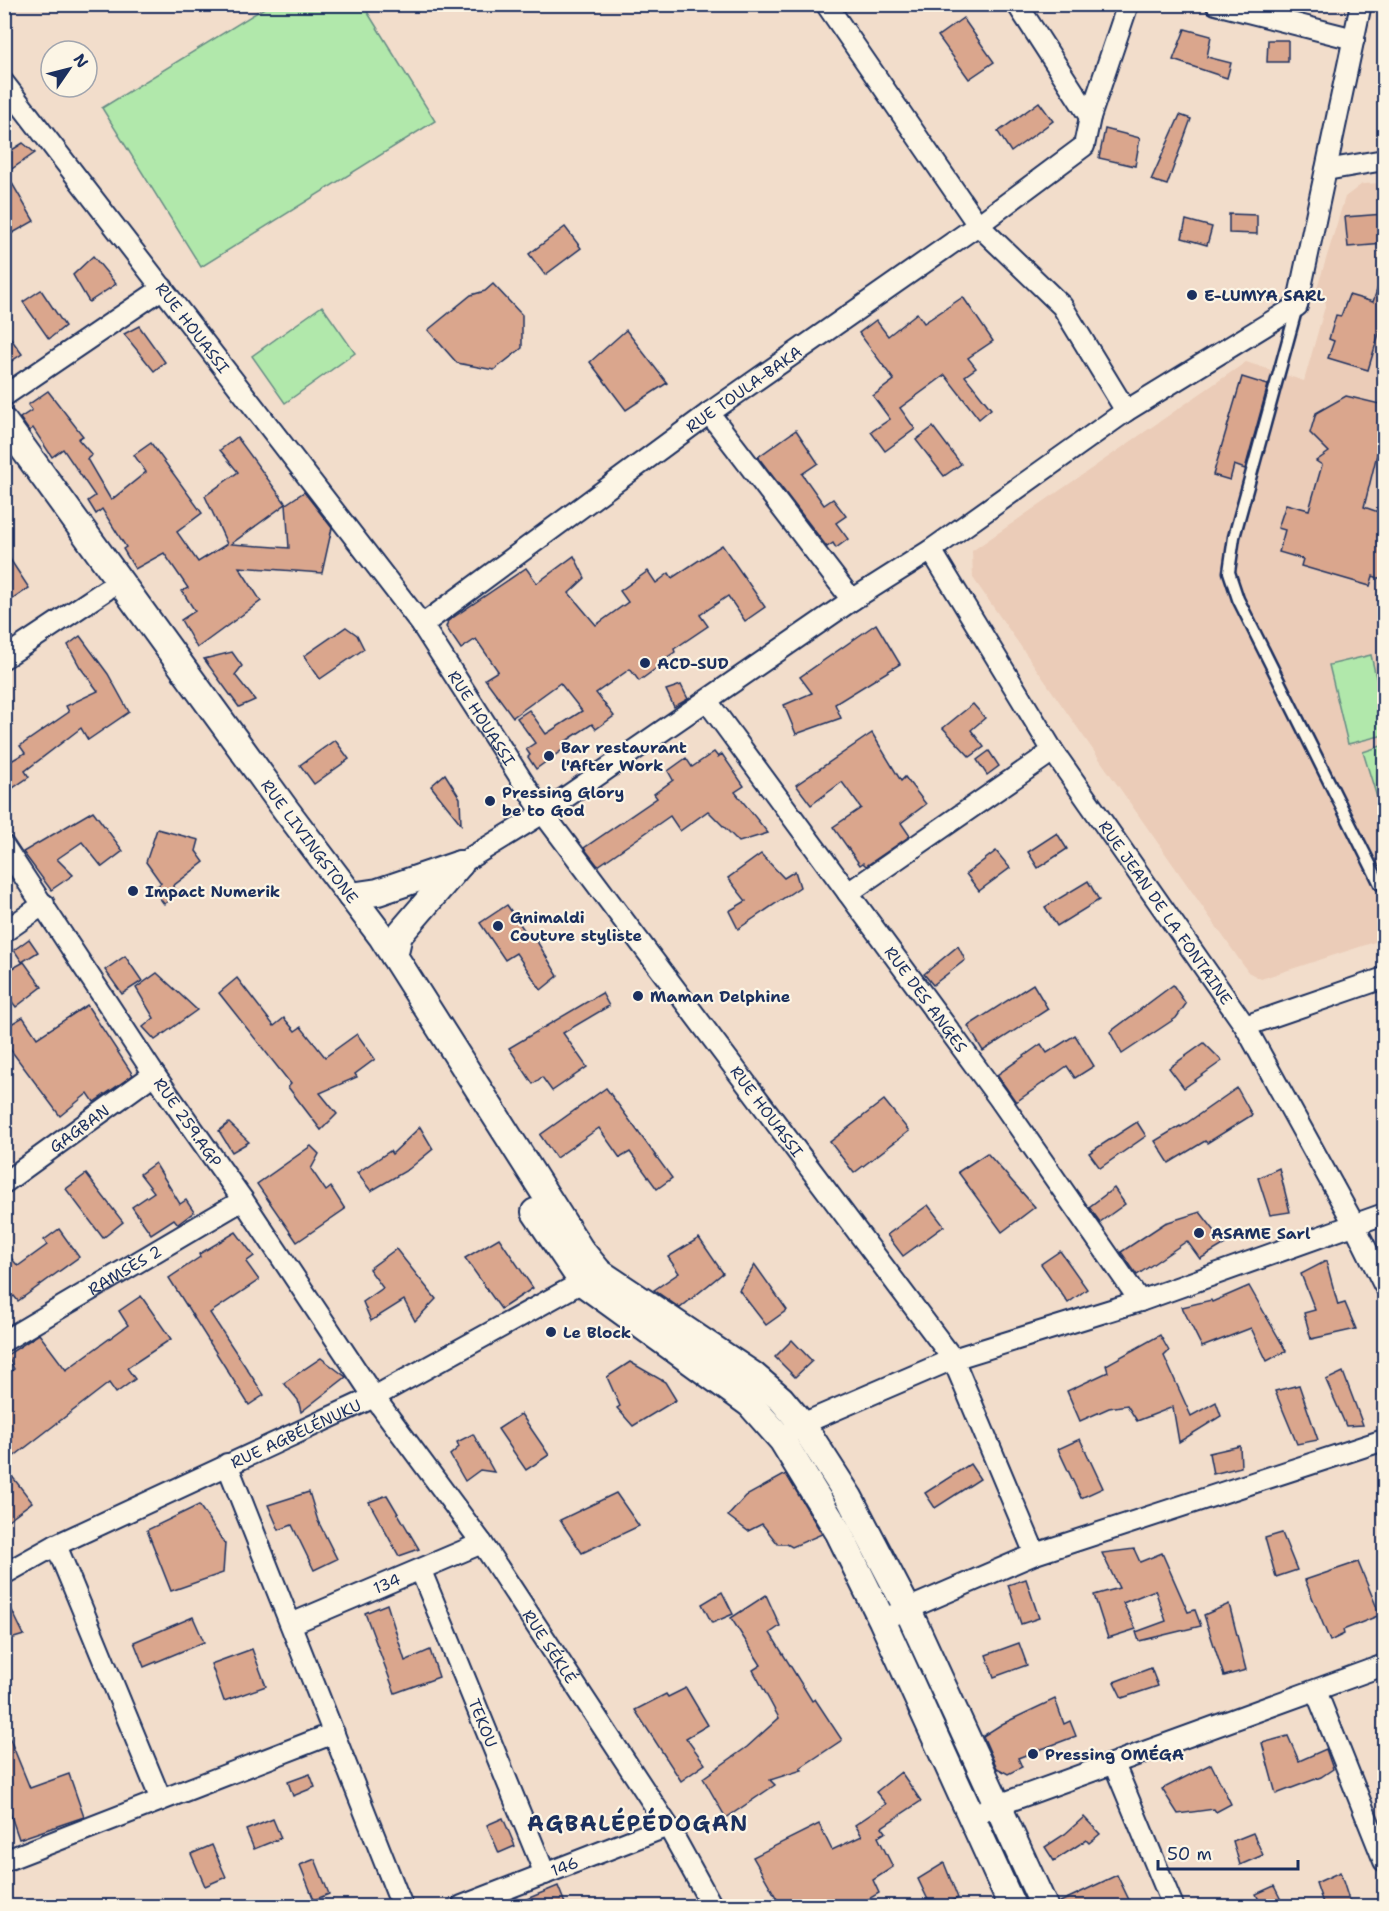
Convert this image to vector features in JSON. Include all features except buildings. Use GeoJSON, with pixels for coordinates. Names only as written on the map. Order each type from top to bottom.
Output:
{"type":"FeatureCollection","features":[{"type":"Feature","properties":{"kind":"street"},"geometry":{"type":"LineString","coordinates":[[826,4],[978,225],[1062,306],[1126,411]]}},
{"type":"Feature","properties":{"kind":"street"},"geometry":{"type":"LineString","coordinates":[[1017,4],[1090,117]]}},
{"type":"Feature","properties":{"kind":"street","name":"RUE TOULA-BAKA"},"geometry":{"type":"LineString","coordinates":[[422,626],[709,413],[978,225],[1084,146],[1090,117],[1128,4]]}},
{"type":"Feature","properties":{"kind":"street"},"geometry":{"type":"LineString","coordinates":[[1216,4],[1354,39]]}},
{"type":"Feature","properties":{"kind":"street"},"geometry":{"type":"LineString","coordinates":[[351,896],[378,892],[460,864],[543,813],[852,600],[932,550],[1126,411],[1297,306],[1361,4]]}},
{"type":"Feature","properties":{"kind":"street","name":"RUE HOUASSI"},"geometry":{"type":"LineString","coordinates":[[4,83],[422,626],[543,813],[953,1359],[1035,1554]]}},
{"type":"Feature","properties":{"kind":"street"},"geometry":{"type":"LineString","coordinates":[[1326,170],[1384,160]]}},
{"type":"Feature","properties":{"kind":"street"},"geometry":{"type":"LineString","coordinates":[[4,396],[163,288]]}},
{"type":"Feature","properties":{"kind":"street"},"geometry":{"type":"LineString","coordinates":[[709,413],[852,600]]}},
{"type":"Feature","properties":{"kind":"street","name":"RUE LIVINGSTONE"},"geometry":{"type":"LineString","coordinates":[[4,422],[113,586],[382,946]]}},
{"type":"Feature","properties":{"kind":"street","name":"RUE LIVINGSTONE"},"geometry":{"type":"LineString","coordinates":[[4,449],[113,586],[351,896],[382,946],[483,1130],[591,1277]]}},
{"type":"Feature","properties":{"kind":"street","name":"RUE JEAN DE LA FONTAINE"},"geometry":{"type":"LineString","coordinates":[[932,550],[1053,751],[1245,1026],[1354,1224],[1384,1285]]}},
{"type":"Feature","properties":{"kind":"street"},"geometry":{"type":"LineString","coordinates":[[4,658],[113,586]]}},
{"type":"Feature","properties":{"kind":"street","name":"RUE DES ANGES"},"geometry":{"type":"LineString","coordinates":[[707,701],[998,1096],[1140,1301]]}},
{"type":"Feature","properties":{"kind":"street"},"geometry":{"type":"LineString","coordinates":[[848,893],[1053,751]]}},
{"type":"Feature","properties":{"kind":"street","name":"RUE 259.AGP"},"geometry":{"type":"LineString","coordinates":[[4,846],[154,1074],[243,1200],[374,1397]]}},
{"type":"Feature","properties":{"kind":"street"},"geometry":{"type":"LineString","coordinates":[[382,946],[399,935],[460,864]]}},
{"type":"Feature","properties":{"kind":"street"},"geometry":{"type":"LineString","coordinates":[[4,932],[44,904]]}},
{"type":"Feature","properties":{"kind":"street"},"geometry":{"type":"LineString","coordinates":[[1245,1026],[1384,978]]}},
{"type":"Feature","properties":{"kind":"street","name":"GAGBAN"},"geometry":{"type":"LineString","coordinates":[[4,1183],[154,1074]]}},
{"type":"Feature","properties":{"kind":"street","name":"RAMSÈS 2"},"geometry":{"type":"LineString","coordinates":[[4,1341],[243,1200]]}},
{"type":"Feature","properties":{"kind":"street"},"geometry":{"type":"LineString","coordinates":[[792,1432],[953,1359],[1140,1301],[1384,1214]]}},
{"type":"Feature","properties":{"kind":"street"},"geometry":{"type":"LineString","coordinates":[[591,1277],[750,1404],[792,1432],[849,1497],[907,1608],[1044,1906]]}},
{"type":"Feature","properties":{"kind":"street","name":"RUE AGBÉLÉNUKU"},"geometry":{"type":"LineString","coordinates":[[4,1574],[56,1545],[374,1397],[591,1277]]}},
{"type":"Feature","properties":{"kind":"street","name":"RUE SÉKLÉ"},"geometry":{"type":"LineString","coordinates":[[374,1397],[482,1543],[668,1826],[712,1906]]}},
{"type":"Feature","properties":{"kind":"street"},"geometry":{"type":"LineString","coordinates":[[792,1432],[834,1525],[882,1620],[1012,1906]]}},
{"type":"Feature","properties":{"kind":"street"},"geometry":{"type":"LineString","coordinates":[[882,1620],[1035,1554],[1384,1440]]}},
{"type":"Feature","properties":{"kind":"street"},"geometry":{"type":"LineString","coordinates":[[227,1464],[402,1906]]}},
{"type":"Feature","properties":{"kind":"street","name":"134"},"geometry":{"type":"LineString","coordinates":[[291,1624],[421,1571],[482,1543]]}},
{"type":"Feature","properties":{"kind":"street"},"geometry":{"type":"LineString","coordinates":[[56,1545],[161,1800]]}},
{"type":"Feature","properties":{"kind":"street","name":"TEKOU"},"geometry":{"type":"LineString","coordinates":[[421,1571],[545,1874]]}},
{"type":"Feature","properties":{"kind":"street"},"geometry":{"type":"LineString","coordinates":[[971,1815],[1384,1665]]}},
{"type":"Feature","properties":{"kind":"street"},"geometry":{"type":"LineString","coordinates":[[1316,1691],[1384,1862]]}},
{"type":"Feature","properties":{"kind":"street"},"geometry":{"type":"LineString","coordinates":[[4,1861],[334,1733]]}},
{"type":"Feature","properties":{"kind":"street"},"geometry":{"type":"LineString","coordinates":[[1114,1764],[1173,1906]]}},
{"type":"Feature","properties":{"kind":"street","name":"146"},"geometry":{"type":"LineString","coordinates":[[462,1906],[668,1826]]}},
{"type":"Feature","properties":{"kind":"lane"},"geometry":{"type":"LineString","coordinates":[[1297,306],[1234,537],[1229,572],[1238,599],[1380,884]]}},
{"type":"Feature","properties":{"kind":"shaded area"},"geometry":{"type":"Polygon","coordinates":[[[1384,183],[1384,939],[1261,979],[1248,972],[973,578],[972,551],[1246,362],[1304,381],[1326,303],[1316,292],[1345,197],[1362,184],[1384,183]]]}},
{"type":"Feature","properties":{"kind":"green space"},"geometry":{"type":"Polygon","coordinates":[[[269,5],[363,5],[435,121],[201,267],[102,108],[269,5]]]}},
{"type":"Feature","properties":{"kind":"green space"},"geometry":{"type":"Polygon","coordinates":[[[322,306],[355,353],[285,403],[252,356],[322,306]]]}},
{"type":"Feature","properties":{"kind":"green space"},"geometry":{"type":"Polygon","coordinates":[[[1371,655],[1384,712],[1384,735],[1348,744],[1329,665],[1371,655]]]}},
{"type":"Feature","properties":{"kind":"green space"},"geometry":{"type":"Polygon","coordinates":[[[1384,745],[1384,820],[1363,752],[1384,745]]]}},
{"type":"Feature","properties":{"kind":"place","name":"E-LUMYA SARL"},"geometry":{"type":"Point","coordinates":[1192,295]}},
{"type":"Feature","properties":{"kind":"place","name":"ACD-SUD"},"geometry":{"type":"Point","coordinates":[645,663]}},
{"type":"Feature","properties":{"kind":"place","name":"Bar restaurant l'After Work"},"geometry":{"type":"Point","coordinates":[549,756]}},
{"type":"Feature","properties":{"kind":"place","name":"Pressing Glory be to God"},"geometry":{"type":"Point","coordinates":[490,801]}},
{"type":"Feature","properties":{"kind":"place","name":"Impact Numerik"},"geometry":{"type":"Point","coordinates":[133,891]}},
{"type":"Feature","properties":{"kind":"place","name":"Gnimaldi Couture styliste"},"geometry":{"type":"Point","coordinates":[498,926]}},
{"type":"Feature","properties":{"kind":"place","name":"Maman Delphine"},"geometry":{"type":"Point","coordinates":[638,996]}},
{"type":"Feature","properties":{"kind":"place","name":"ASAME Sarl"},"geometry":{"type":"Point","coordinates":[1199,1233]}},
{"type":"Feature","properties":{"kind":"place","name":"Le Block"},"geometry":{"type":"Point","coordinates":[551,1332]}},
{"type":"Feature","properties":{"kind":"place","name":"Pressing OMÉGA"},"geometry":{"type":"Point","coordinates":[1033,1754]}},
{"type":"Feature","properties":{"kind":"district","name":"AGBALÉPÉDOGAN"},"geometry":{"type":"Point","coordinates":[638,1823]}}]}
